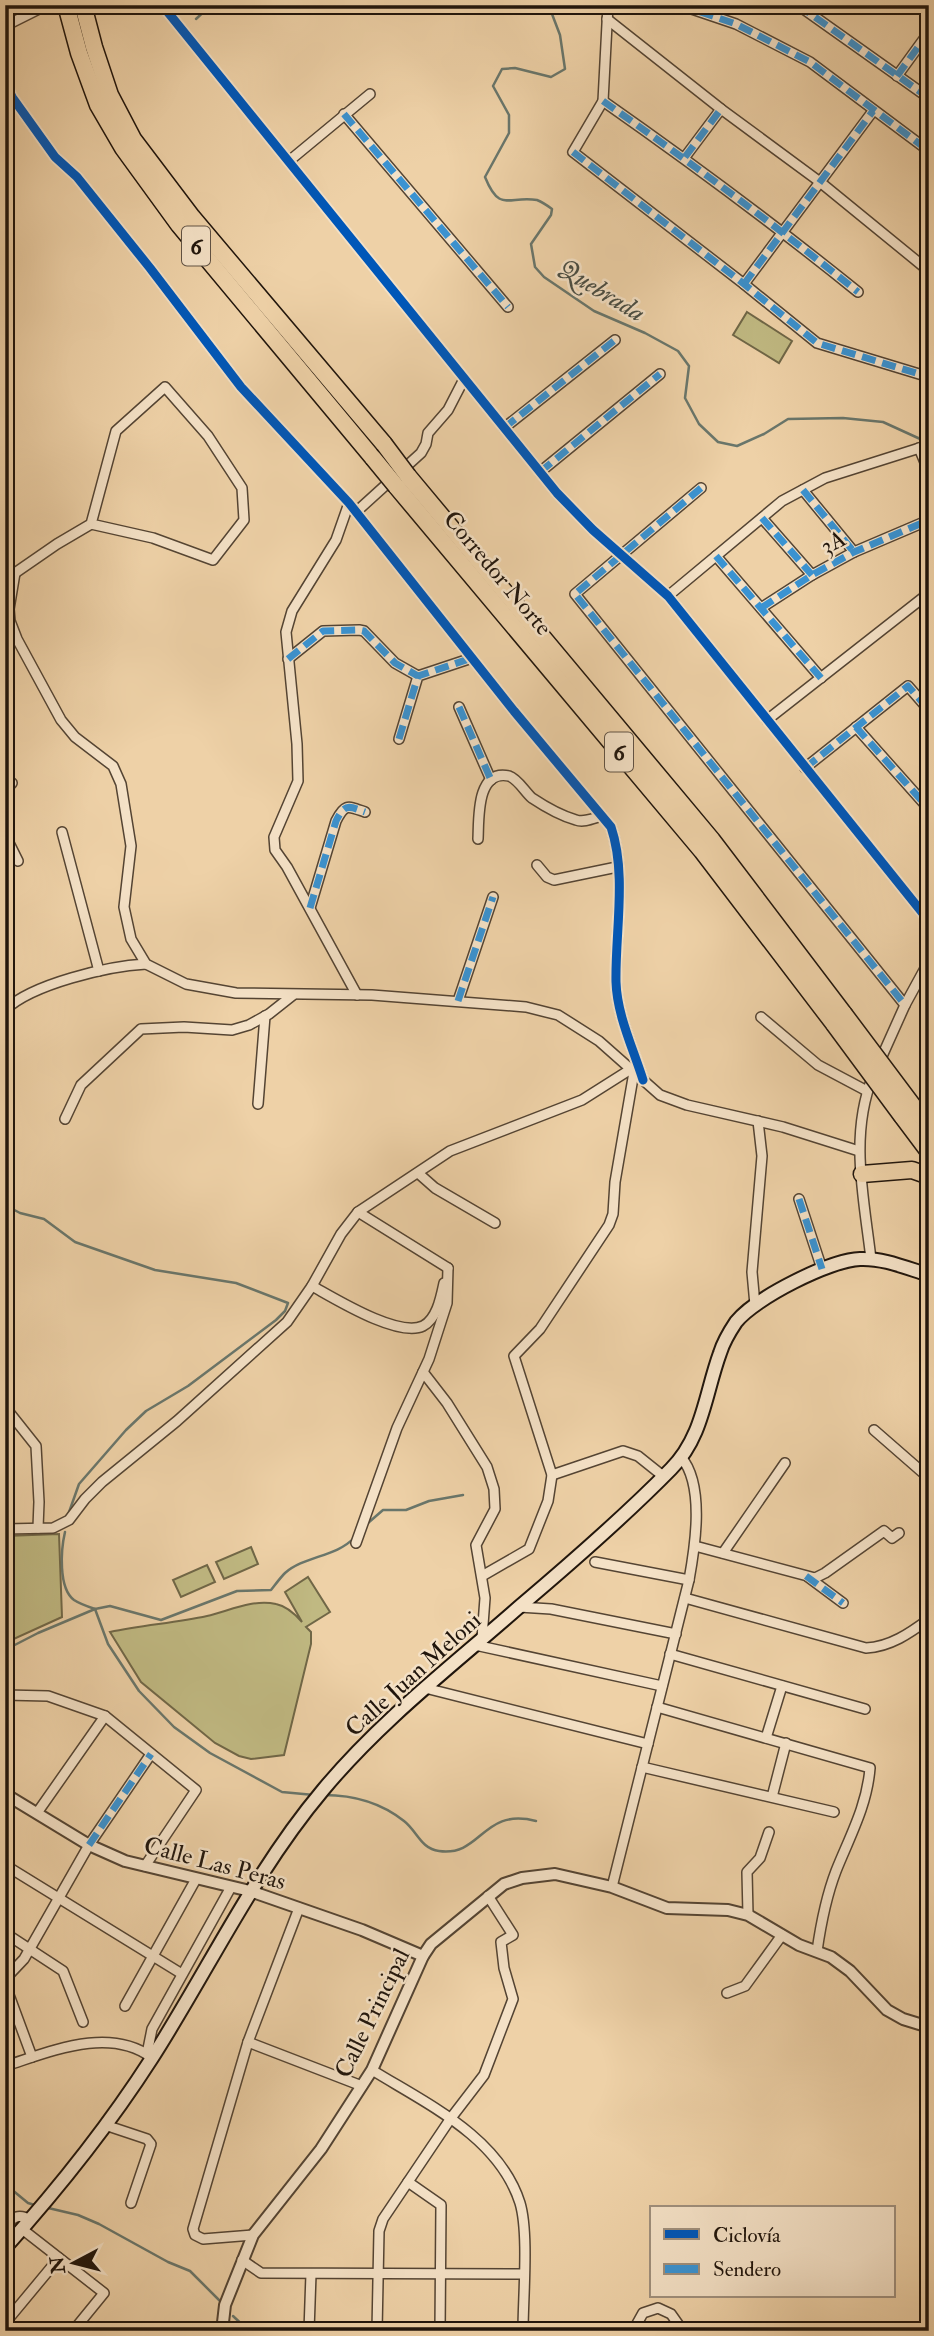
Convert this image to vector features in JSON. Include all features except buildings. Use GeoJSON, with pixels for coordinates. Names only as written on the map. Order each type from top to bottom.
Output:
{"type":"FeatureCollection","features":[{"type":"Feature","properties":{"kind":"highway","name":"Corredor Norte"},"geometry":{"type":"LineString","coordinates":[[65,5],[79,53],[99,105],[123,148],[179,225],[373,458],[402,481],[839,1019],[907,1111],[929,1152]]}},
{"type":"Feature","properties":{"kind":"highway","name":"Corredor Norte"},"geometry":{"type":"LineString","coordinates":[[83,5],[110,95],[133,139],[192,217],[384,444],[402,481]]}},
{"type":"Feature","properties":{"kind":"highway","name":"Corredor Norte"},"geometry":{"type":"LineString","coordinates":[[907,1111],[929,1126]]}},
{"type":"Feature","properties":{"kind":"highway"},"geometry":{"type":"LineString","coordinates":[[862,1174],[912,1170],[929,1176]]}},
{"type":"Feature","properties":{"kind":"main road","name":"Calle Juan Meloni"},"geometry":{"type":"LineString","coordinates":[[5,2248],[105,2125],[250,1891],[323,1789],[425,1688],[519,1607],[681,1457],[698,1431],[720,1351],[737,1321],[782,1289],[822,1269],[856,1259],[886,1261],[929,1275]]}},
{"type":"Feature","properties":{"kind":"street"},"geometry":{"type":"LineString","coordinates":[[5,26],[39,9],[40,5]]}},
{"type":"Feature","properties":{"kind":"street"},"geometry":{"type":"LineString","coordinates":[[162,5],[540,472],[593,530],[668,596],[929,921]]}},
{"type":"Feature","properties":{"kind":"street"},"geometry":{"type":"LineString","coordinates":[[608,5],[603,101],[573,152],[817,344],[929,377]]}},
{"type":"Feature","properties":{"kind":"street"},"geometry":{"type":"LineString","coordinates":[[680,5],[736,24],[810,62],[929,151]]}},
{"type":"Feature","properties":{"kind":"street"},"geometry":{"type":"LineString","coordinates":[[798,5],[929,98]]}},
{"type":"Feature","properties":{"kind":"street"},"geometry":{"type":"LineString","coordinates":[[607,19],[820,183],[929,271]]}},
{"type":"Feature","properties":{"kind":"street"},"geometry":{"type":"LineString","coordinates":[[897,76],[929,32]]}},
{"type":"Feature","properties":{"kind":"street"},"geometry":{"type":"LineString","coordinates":[[5,82],[55,158],[76,177],[118,227],[241,387],[349,503],[611,827],[615,839],[619,908],[616,983],[620,1009],[643,1080]]}},
{"type":"Feature","properties":{"kind":"street"},"geometry":{"type":"LineString","coordinates":[[289,161],[370,94]]}},
{"type":"Feature","properties":{"kind":"street"},"geometry":{"type":"LineString","coordinates":[[603,101],[685,158],[858,292]]}},
{"type":"Feature","properties":{"kind":"street"},"geometry":{"type":"LineString","coordinates":[[685,158],[721,109]]}},
{"type":"Feature","properties":{"kind":"street"},"geometry":{"type":"LineString","coordinates":[[744,284],[873,111]]}},
{"type":"Feature","properties":{"kind":"street"},"geometry":{"type":"LineString","coordinates":[[344,114],[508,307]]}},
{"type":"Feature","properties":{"kind":"street"},"geometry":{"type":"LineString","coordinates":[[504,428],[615,340]]}},
{"type":"Feature","properties":{"kind":"street"},"geometry":{"type":"LineString","coordinates":[[540,472],[660,374]]}},
{"type":"Feature","properties":{"kind":"street"},"geometry":{"type":"LineString","coordinates":[[356,512],[421,453],[428,433],[448,410],[464,379]]}},
{"type":"Feature","properties":{"kind":"street"},"geometry":{"type":"LineString","coordinates":[[91,524],[116,431],[165,387],[208,436],[242,488],[244,520],[213,560],[153,538],[91,524],[10,573],[10,621],[17,639],[61,720],[75,737],[113,766],[121,784],[131,846],[124,906],[131,939],[146,964],[186,984],[236,993],[357,995],[458,1001],[526,1007],[558,1015],[599,1041],[660,1095],[687,1105],[758,1121],[859,1151]]}},
{"type":"Feature","properties":{"kind":"street"},"geometry":{"type":"LineString","coordinates":[[668,596],[782,501],[825,478],[924,447],[929,472]]}},
{"type":"Feature","properties":{"kind":"street"},"geometry":{"type":"LineString","coordinates":[[701,488],[575,594],[905,1005]]}},
{"type":"Feature","properties":{"kind":"street"},"geometry":{"type":"LineString","coordinates":[[803,490],[854,552]]}},
{"type":"Feature","properties":{"kind":"street"},"geometry":{"type":"LineString","coordinates":[[349,503],[336,540],[292,611],[286,632],[298,781],[274,837],[275,850],[357,995]]}},
{"type":"Feature","properties":{"kind":"street"},"geometry":{"type":"LineString","coordinates":[[762,518],[812,575]]}},
{"type":"Feature","properties":{"kind":"street","name":"3A"},"geometry":{"type":"LineString","coordinates":[[761,608],[854,552],[929,520]]}},
{"type":"Feature","properties":{"kind":"street"},"geometry":{"type":"LineString","coordinates":[[716,556],[821,678]]}},
{"type":"Feature","properties":{"kind":"street"},"geometry":{"type":"LineString","coordinates":[[767,720],[928,597]]}},
{"type":"Feature","properties":{"kind":"street"},"geometry":{"type":"LineString","coordinates":[[288,659],[323,631],[359,630],[364,631],[395,663],[418,676],[472,658]]}},
{"type":"Feature","properties":{"kind":"street"},"geometry":{"type":"LineString","coordinates":[[399,739],[418,676]]}},
{"type":"Feature","properties":{"kind":"street"},"geometry":{"type":"LineString","coordinates":[[806,768],[908,686],[929,709]]}},
{"type":"Feature","properties":{"kind":"street"},"geometry":{"type":"LineString","coordinates":[[459,707],[491,780]]}},
{"type":"Feature","properties":{"kind":"street"},"geometry":{"type":"LineString","coordinates":[[856,727],[929,809]]}},
{"type":"Feature","properties":{"kind":"street"},"geometry":{"type":"LineString","coordinates":[[478,839],[486,782],[510,776],[531,797],[576,821],[602,816]]}},
{"type":"Feature","properties":{"kind":"street"},"geometry":{"type":"LineString","coordinates":[[310,908],[341,809],[351,807],[365,812]]}},
{"type":"Feature","properties":{"kind":"street"},"geometry":{"type":"LineString","coordinates":[[62,832],[99,971]]}},
{"type":"Feature","properties":{"kind":"street"},"geometry":{"type":"LineString","coordinates":[[5,835],[19,861]]}},
{"type":"Feature","properties":{"kind":"street"},"geometry":{"type":"LineString","coordinates":[[537,865],[547,877],[554,880],[617,867]]}},
{"type":"Feature","properties":{"kind":"street"},"geometry":{"type":"LineString","coordinates":[[458,1001],[492,897]]}},
{"type":"Feature","properties":{"kind":"street"},"geometry":{"type":"LineString","coordinates":[[871,1259],[859,1151],[859,1125],[867,1091],[905,1005],[929,961]]}},
{"type":"Feature","properties":{"kind":"street"},"geometry":{"type":"LineString","coordinates":[[5,1010],[33,993],[99,971],[146,964]]}},
{"type":"Feature","properties":{"kind":"street"},"geometry":{"type":"LineString","coordinates":[[65,1119],[81,1085],[141,1029],[184,1027],[232,1030],[265,1016],[293,995]]}},
{"type":"Feature","properties":{"kind":"street"},"geometry":{"type":"LineString","coordinates":[[258,1104],[265,1016]]}},
{"type":"Feature","properties":{"kind":"street"},"geometry":{"type":"LineString","coordinates":[[761,1017],[818,1065],[867,1091]]}},
{"type":"Feature","properties":{"kind":"street"},"geometry":{"type":"LineString","coordinates":[[5,1529],[53,1528],[69,1520],[102,1482],[177,1421],[288,1322],[341,1234],[358,1212],[450,1151],[582,1100],[632,1071]]}},
{"type":"Feature","properties":{"kind":"street"},"geometry":{"type":"LineString","coordinates":[[482,1576],[529,1549],[548,1501],[552,1475],[514,1356],[540,1329],[609,1225],[632,1071]]}},
{"type":"Feature","properties":{"kind":"street"},"geometry":{"type":"LineString","coordinates":[[755,1306],[751,1272],[762,1156],[758,1121]]}},
{"type":"Feature","properties":{"kind":"street"},"geometry":{"type":"LineString","coordinates":[[418,1173],[435,1188],[495,1223]]}},
{"type":"Feature","properties":{"kind":"street"},"geometry":{"type":"LineString","coordinates":[[799,1199],[822,1269]]}},
{"type":"Feature","properties":{"kind":"street"},"geometry":{"type":"LineString","coordinates":[[358,1212],[447,1268]]}},
{"type":"Feature","properties":{"kind":"street"},"geometry":{"type":"LineString","coordinates":[[312,1286],[364,1314],[402,1327],[415,1328],[428,1322],[434,1313],[447,1268]]}},
{"type":"Feature","properties":{"kind":"street"},"geometry":{"type":"LineString","coordinates":[[357,1540],[397,1428],[423,1372],[447,1303],[447,1268]]}},
{"type":"Feature","properties":{"kind":"street"},"geometry":{"type":"LineString","coordinates":[[423,1372],[447,1403],[480,1457],[494,1489],[495,1509],[476,1545],[485,1598],[478,1641],[662,1686]]}},
{"type":"Feature","properties":{"kind":"street"},"geometry":{"type":"LineString","coordinates":[[5,1407],[36,1446],[40,1502],[38,1528]]}},
{"type":"Feature","properties":{"kind":"street"},"geometry":{"type":"LineString","coordinates":[[874,1430],[929,1478]]}},
{"type":"Feature","properties":{"kind":"street"},"geometry":{"type":"LineString","coordinates":[[552,1475],[622,1451],[638,1456],[663,1476]]}},
{"type":"Feature","properties":{"kind":"street"},"geometry":{"type":"LineString","coordinates":[[612,1887],[685,1598],[695,1546],[695,1507],[691,1474],[681,1457]]}},
{"type":"Feature","properties":{"kind":"street"},"geometry":{"type":"LineString","coordinates":[[723,1553],[785,1463]]}},
{"type":"Feature","properties":{"kind":"street"},"geometry":{"type":"LineString","coordinates":[[695,1546],[814,1578],[884,1531],[892,1538],[899,1533]]}},
{"type":"Feature","properties":{"kind":"street"},"geometry":{"type":"LineString","coordinates":[[595,1562],[689,1580]]}},
{"type":"Feature","properties":{"kind":"street"},"geometry":{"type":"LineString","coordinates":[[806,1576],[843,1603]]}},
{"type":"Feature","properties":{"kind":"street"},"geometry":{"type":"LineString","coordinates":[[685,1598],[866,1648],[879,1647],[898,1640],[929,1619]]}},
{"type":"Feature","properties":{"kind":"street"},"geometry":{"type":"LineString","coordinates":[[519,1607],[551,1609],[676,1634]]}},
{"type":"Feature","properties":{"kind":"street"},"geometry":{"type":"LineString","coordinates":[[670,1654],[865,1709]]}},
{"type":"Feature","properties":{"kind":"street"},"geometry":{"type":"LineString","coordinates":[[766,1738],[782,1686]]}},
{"type":"Feature","properties":{"kind":"street"},"geometry":{"type":"LineString","coordinates":[[425,1688],[648,1744]]}},
{"type":"Feature","properties":{"kind":"street"},"geometry":{"type":"LineString","coordinates":[[5,1695],[48,1696],[105,1716],[196,1790],[145,1866]]}},
{"type":"Feature","properties":{"kind":"street"},"geometry":{"type":"LineString","coordinates":[[657,1707],[870,1768],[858,1824],[827,1897],[817,1951]]}},
{"type":"Feature","properties":{"kind":"street"},"geometry":{"type":"LineString","coordinates":[[37,1813],[105,1716]]}},
{"type":"Feature","properties":{"kind":"street"},"geometry":{"type":"LineString","coordinates":[[772,1797],[786,1744]]}},
{"type":"Feature","properties":{"kind":"street"},"geometry":{"type":"LineString","coordinates":[[32,2057],[5,1982],[24,1959],[89,1845],[152,1754]]}},
{"type":"Feature","properties":{"kind":"street"},"geometry":{"type":"LineString","coordinates":[[642,1766],[834,1812]]}},
{"type":"Feature","properties":{"kind":"street","name":"Calle Las Peras"},"geometry":{"type":"LineString","coordinates":[[5,1794],[89,1845],[125,1861],[250,1891],[362,1930],[423,1956]]}},
{"type":"Feature","properties":{"kind":"street"},"geometry":{"type":"LineString","coordinates":[[748,1915],[747,1872],[760,1858],[769,1832]]}},
{"type":"Feature","properties":{"kind":"street"},"geometry":{"type":"LineString","coordinates":[[5,1865],[183,1974]]}},
{"type":"Feature","properties":{"kind":"street","name":"Calle Principal"},"geometry":{"type":"LineString","coordinates":[[222,2331],[225,2305],[253,2235],[321,2149],[372,2070],[430,1944],[504,1884],[522,1878],[555,1874],[612,1887],[667,1908],[728,1910],[748,1915],[799,1945],[831,1957],[850,1971],[887,2010],[903,2019],[929,2027]]}},
{"type":"Feature","properties":{"kind":"street"},"geometry":{"type":"LineString","coordinates":[[125,2006],[196,1879]]}},
{"type":"Feature","properties":{"kind":"street"},"geometry":{"type":"LineString","coordinates":[[5,2066],[59,2048],[93,2042],[139,2050],[150,2056],[152,2029],[231,1887]]}},
{"type":"Feature","properties":{"kind":"street"},"geometry":{"type":"LineString","coordinates":[[377,2331],[379,2231],[383,2219],[451,2118],[484,2075],[513,1998],[504,1968],[501,1942],[513,1935],[488,1896]]}},
{"type":"Feature","properties":{"kind":"street"},"geometry":{"type":"LineString","coordinates":[[253,2235],[203,2239],[195,2235],[193,2229],[248,2042],[299,1908]]}},
{"type":"Feature","properties":{"kind":"street"},"geometry":{"type":"LineString","coordinates":[[5,1933],[63,1971],[83,2022]]}},
{"type":"Feature","properties":{"kind":"street"},"geometry":{"type":"LineString","coordinates":[[727,1993],[745,1986],[782,1935]]}},
{"type":"Feature","properties":{"kind":"street"},"geometry":{"type":"LineString","coordinates":[[248,2042],[362,2085]]}},
{"type":"Feature","properties":{"kind":"street"},"geometry":{"type":"LineString","coordinates":[[372,2070],[451,2118],[505,2169],[520,2204],[524,2242],[523,2331]]}},
{"type":"Feature","properties":{"kind":"street"},"geometry":{"type":"LineString","coordinates":[[105,2125],[147,2139],[152,2144],[131,2203]]}},
{"type":"Feature","properties":{"kind":"street"},"geometry":{"type":"LineString","coordinates":[[408,2182],[441,2205],[440,2331]]}},
{"type":"Feature","properties":{"kind":"street"},"geometry":{"type":"LineString","coordinates":[[5,2226],[13,2217],[29,2220],[59,2258],[104,2293],[73,2331]]}},
{"type":"Feature","properties":{"kind":"street"},"geometry":{"type":"LineString","coordinates":[[5,2323],[59,2258]]}},
{"type":"Feature","properties":{"kind":"street"},"geometry":{"type":"LineString","coordinates":[[242,2260],[261,2273],[524,2274]]}},
{"type":"Feature","properties":{"kind":"street"},"geometry":{"type":"LineString","coordinates":[[309,2331],[311,2274]]}},
{"type":"Feature","properties":{"kind":"street"},"geometry":{"type":"LineString","coordinates":[[632,2331],[643,2314],[658,2308],[671,2314],[682,2331]]}},
{"type":"Feature","properties":{"kind":"shaded area"},"geometry":{"type":"Polygon","coordinates":[[[747,312],[792,341],[779,363],[733,335],[747,312]]]}},
{"type":"Feature","properties":{"kind":"shaded area"},"geometry":{"type":"Polygon","coordinates":[[[59,1534],[62,1617],[5,1643],[5,1536],[59,1534]]]}},
{"type":"Feature","properties":{"kind":"shaded area"},"geometry":{"type":"Polygon","coordinates":[[[251,1547],[258,1564],[224,1579],[216,1562],[251,1547]]]}},
{"type":"Feature","properties":{"kind":"shaded area"},"geometry":{"type":"Polygon","coordinates":[[[207,1565],[215,1582],[181,1597],[173,1580],[207,1565]]]}},
{"type":"Feature","properties":{"kind":"shaded area"},"geometry":{"type":"Polygon","coordinates":[[[308,1577],[330,1612],[306,1627],[311,1632],[311,1644],[284,1755],[251,1759],[239,1756],[215,1743],[141,1682],[110,1632],[195,1618],[258,1603],[284,1607],[302,1622],[285,1592],[308,1577]]]}},
{"type":"Feature","properties":{"kind":"waterway","name":"Quebrada"},"geometry":{"type":"LineString","coordinates":[[196,19],[211,5]]}},
{"type":"Feature","properties":{"kind":"waterway","name":"Quebrada"},"geometry":{"type":"LineString","coordinates":[[552,5],[565,69],[551,77],[515,68],[502,69],[493,86],[509,115],[509,133],[485,177],[490,188],[501,199],[537,200],[552,209],[551,215],[531,244],[535,267],[544,277],[594,311],[678,351],[689,366],[685,398],[699,424],[718,442],[737,446],[788,419],[843,418],[883,422],[929,443]]}},
{"type":"Feature","properties":{"kind":"waterway"},"geometry":{"type":"LineString","coordinates":[[5,1205],[20,1213],[44,1219],[75,1242],[155,1270],[236,1283],[288,1303],[285,1311],[276,1320],[188,1386],[146,1411],[126,1430],[79,1484],[68,1515]]}},
{"type":"Feature","properties":{"kind":"waterway"},"geometry":{"type":"LineString","coordinates":[[368,1523],[383,1510],[406,1510],[429,1501],[463,1495]]}},
{"type":"Feature","properties":{"kind":"waterway"},"geometry":{"type":"LineString","coordinates":[[65,1532],[62,1548],[65,1587],[74,1600],[95,1609]]}},
{"type":"Feature","properties":{"kind":"waterway"},"geometry":{"type":"LineString","coordinates":[[5,1650],[95,1609],[110,1606],[161,1620],[237,1591],[271,1590],[293,1567],[338,1549],[354,1538]]}},
{"type":"Feature","properties":{"kind":"waterway"},"geometry":{"type":"LineString","coordinates":[[95,1609],[108,1644],[139,1691],[174,1727],[210,1753],[282,1792],[314,1795]]}},
{"type":"Feature","properties":{"kind":"waterway"},"geometry":{"type":"LineString","coordinates":[[324,1795],[346,1796],[376,1804],[404,1821],[428,1847],[439,1851],[453,1851],[465,1847],[504,1821],[536,1821]]}},
{"type":"Feature","properties":{"kind":"waterway"},"geometry":{"type":"LineString","coordinates":[[5,2184],[28,2203],[38,2206]]}},
{"type":"Feature","properties":{"kind":"waterway"},"geometry":{"type":"LineString","coordinates":[[44,2207],[78,2215],[99,2224],[190,2271],[220,2301]]}},
{"type":"Feature","properties":{"kind":"waterway"},"geometry":{"type":"LineString","coordinates":[[233,2316],[249,2331]]}},
{"type":"Feature","properties":{"kind":"marked path"},"geometry":{"type":"LineString","coordinates":[[680,5],[736,24],[810,62],[929,151]]}},
{"type":"Feature","properties":{"kind":"marked path"},"geometry":{"type":"LineString","coordinates":[[798,5],[929,98]]}},
{"type":"Feature","properties":{"kind":"marked path"},"geometry":{"type":"LineString","coordinates":[[897,76],[929,32]]}},
{"type":"Feature","properties":{"kind":"marked path"},"geometry":{"type":"LineString","coordinates":[[603,101],[732,194],[858,292]]}},
{"type":"Feature","properties":{"kind":"marked path"},"geometry":{"type":"LineString","coordinates":[[685,157],[721,109]]}},
{"type":"Feature","properties":{"kind":"marked path"},"geometry":{"type":"LineString","coordinates":[[744,284],[873,111]]}},
{"type":"Feature","properties":{"kind":"marked path"},"geometry":{"type":"LineString","coordinates":[[344,114],[508,307]]}},
{"type":"Feature","properties":{"kind":"marked path"},"geometry":{"type":"LineString","coordinates":[[573,152],[817,343],[929,377]]}},
{"type":"Feature","properties":{"kind":"marked path"},"geometry":{"type":"LineString","coordinates":[[504,428],[615,340]]}},
{"type":"Feature","properties":{"kind":"marked path"},"geometry":{"type":"LineString","coordinates":[[540,472],[660,374]]}},
{"type":"Feature","properties":{"kind":"marked path"},"geometry":{"type":"LineString","coordinates":[[701,488],[575,594],[905,1005]]}},
{"type":"Feature","properties":{"kind":"marked path"},"geometry":{"type":"LineString","coordinates":[[803,490],[854,552]]}},
{"type":"Feature","properties":{"kind":"marked path"},"geometry":{"type":"LineString","coordinates":[[762,518],[812,575]]}},
{"type":"Feature","properties":{"kind":"marked path"},"geometry":{"type":"LineString","coordinates":[[761,608],[854,552],[929,520]]}},
{"type":"Feature","properties":{"kind":"marked path"},"geometry":{"type":"LineString","coordinates":[[716,556],[821,678]]}},
{"type":"Feature","properties":{"kind":"marked path"},"geometry":{"type":"LineString","coordinates":[[288,659],[323,631],[359,630],[364,631],[395,663],[418,676]]}},
{"type":"Feature","properties":{"kind":"marked path"},"geometry":{"type":"LineString","coordinates":[[399,739],[418,676],[472,658]]}},
{"type":"Feature","properties":{"kind":"marked path"},"geometry":{"type":"LineString","coordinates":[[805,768],[908,686],[929,710]]}},
{"type":"Feature","properties":{"kind":"marked path"},"geometry":{"type":"LineString","coordinates":[[459,707],[491,780]]}},
{"type":"Feature","properties":{"kind":"marked path"},"geometry":{"type":"LineString","coordinates":[[856,727],[929,809]]}},
{"type":"Feature","properties":{"kind":"marked path"},"geometry":{"type":"LineString","coordinates":[[310,908],[339,815],[348,808],[365,812]]}},
{"type":"Feature","properties":{"kind":"marked path"},"geometry":{"type":"LineString","coordinates":[[458,1001],[493,897]]}},
{"type":"Feature","properties":{"kind":"marked path"},"geometry":{"type":"LineString","coordinates":[[799,1199],[822,1269]]}},
{"type":"Feature","properties":{"kind":"marked path"},"geometry":{"type":"LineString","coordinates":[[806,1576],[843,1603]]}},
{"type":"Feature","properties":{"kind":"marked path"},"geometry":{"type":"LineString","coordinates":[[89,1845],[151,1754]]}},
{"type":"Feature","properties":{"kind":"cycle path"},"geometry":{"type":"LineString","coordinates":[[162,5],[557,493],[593,530],[668,596],[929,921]]}},
{"type":"Feature","properties":{"kind":"cycle path"},"geometry":{"type":"LineString","coordinates":[[5,82],[12,97],[55,157],[77,177],[241,387],[349,503],[514,711],[611,827],[616,845],[619,884],[617,994],[622,1019],[643,1080]]}}]}
